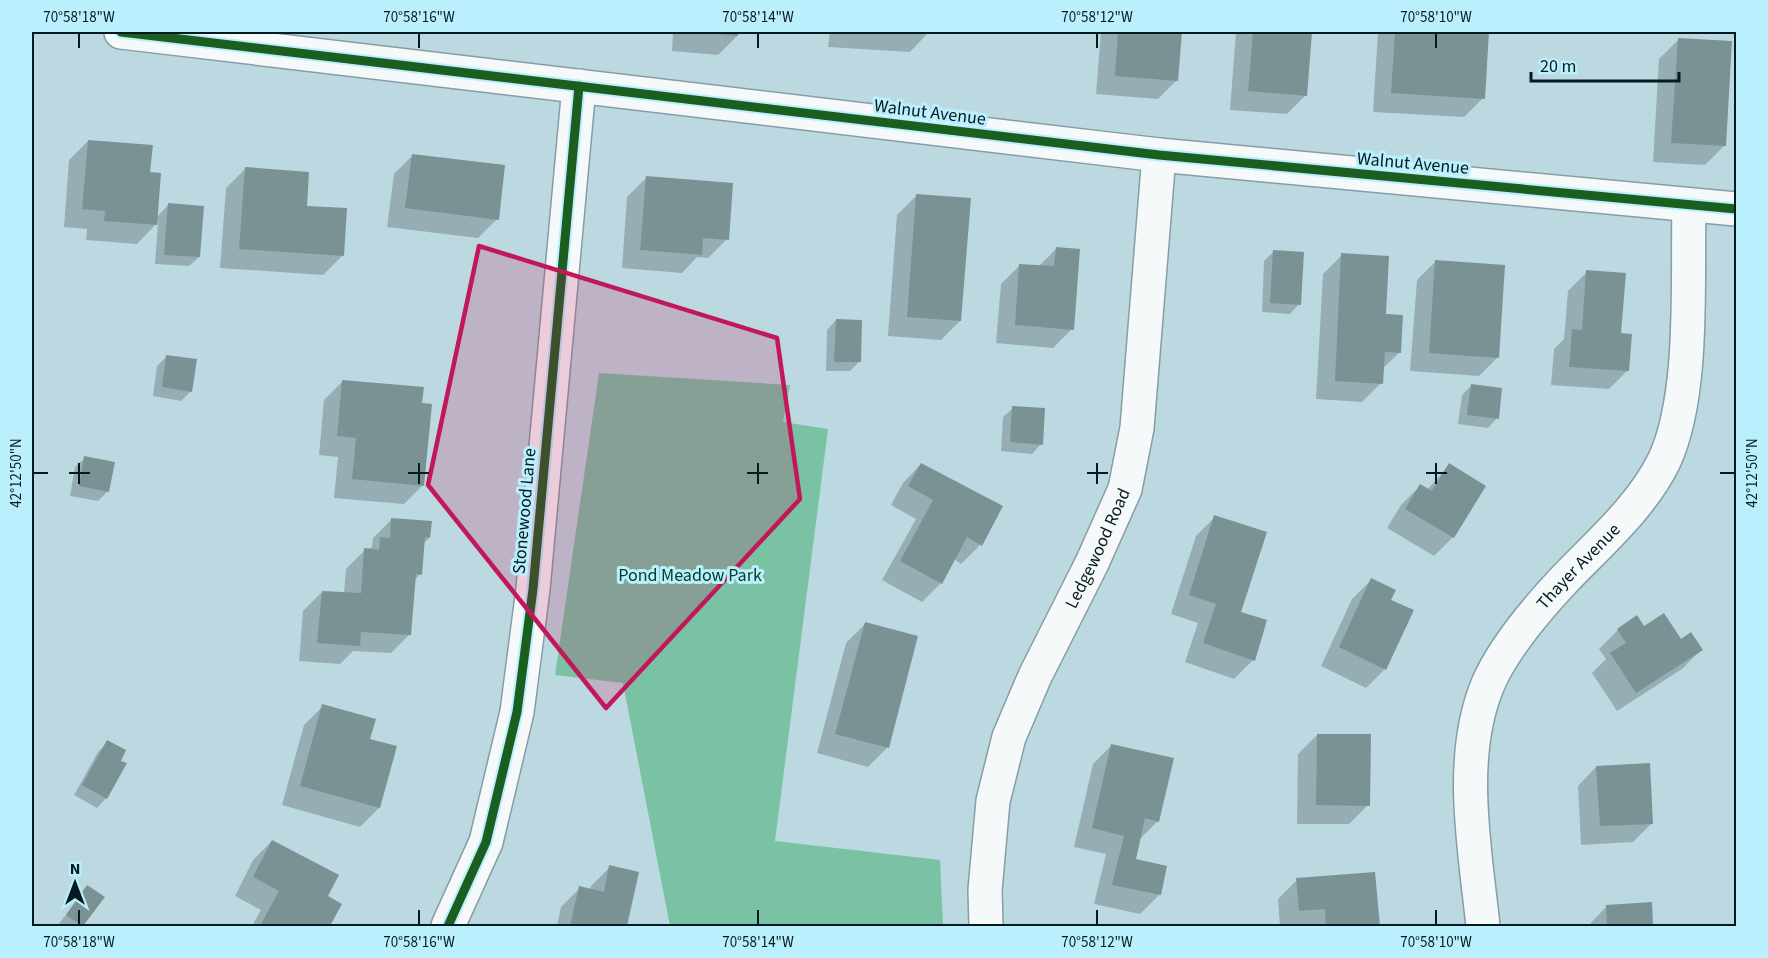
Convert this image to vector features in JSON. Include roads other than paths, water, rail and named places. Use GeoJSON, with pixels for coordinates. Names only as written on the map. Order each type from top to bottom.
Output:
{"type":"FeatureCollection","features":[{"type":"Feature","properties":{"kind":"street","name":"Walnut Avenue"},"geometry":{"type":"LineString","coordinates":[[121,32],[1159,156],[1737,209]]}},
{"type":"Feature","properties":{"kind":"street","name":"Stonewood Lane"},"geometry":{"type":"LineString","coordinates":[[448,927],[486,842],[517,711],[533,589],[579,87]]}},
{"type":"Feature","properties":{"kind":"street","name":"Ledgewood Road"},"geometry":{"type":"LineString","coordinates":[[986,927],[985,890],[993,801],[1009,737],[1035,676],[1092,563],[1125,489],[1137,428],[1159,156]]}},
{"type":"Feature","properties":{"kind":"street","name":"Thayer Avenue"},"geometry":{"type":"LineString","coordinates":[[1483,927],[1474,827],[1472,774],[1475,728],[1488,684],[1516,639],[1546,599],[1635,505],[1664,461],[1680,412],[1685,359],[1689,206]]}},
{"type":"Feature","properties":{"kind":"park label","name":"Pond Meadow Park"},"geometry":{"type":"Point","coordinates":[690,575]}}]}
